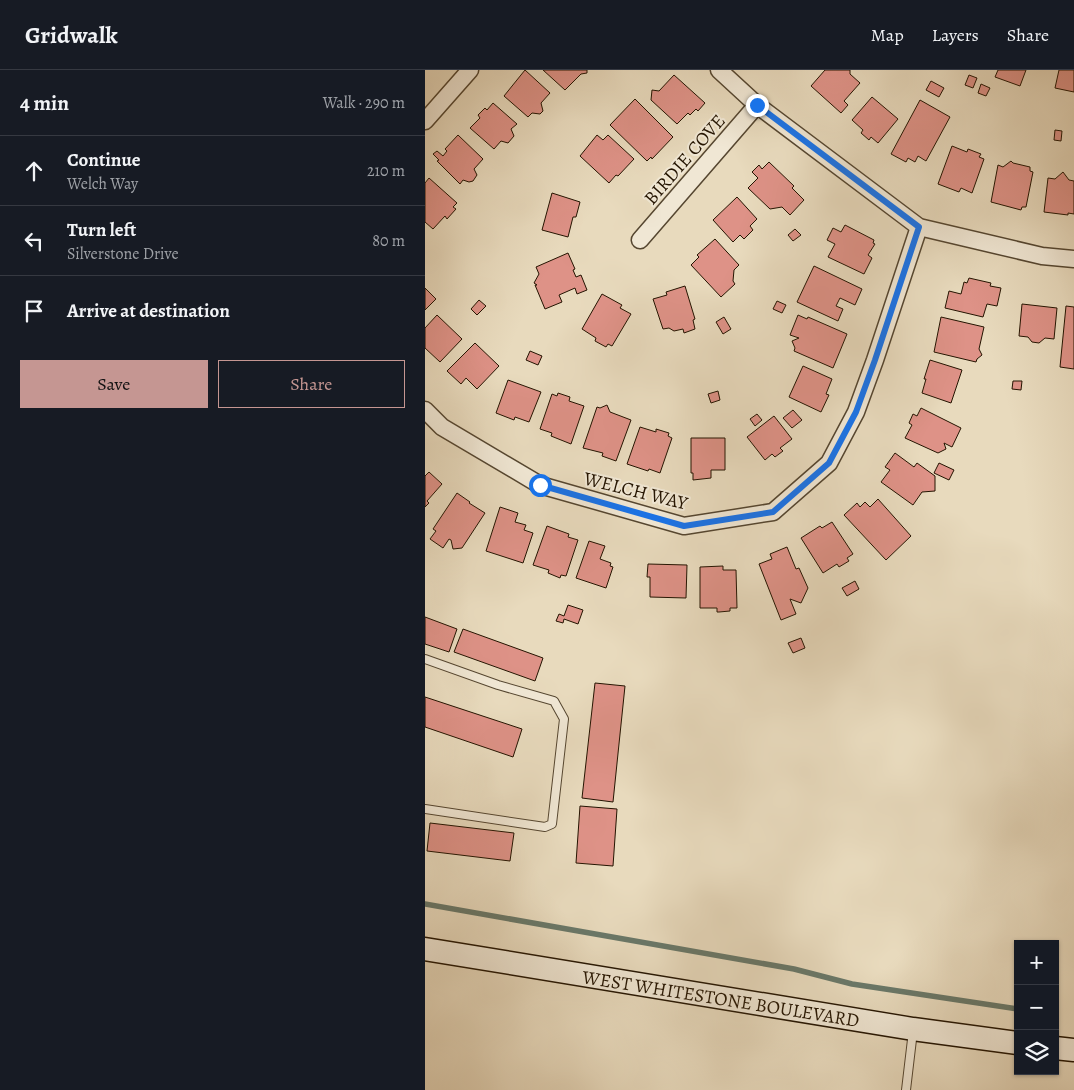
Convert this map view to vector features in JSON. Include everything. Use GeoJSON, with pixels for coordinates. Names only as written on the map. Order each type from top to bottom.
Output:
{"type":"FeatureCollection","features":[{"type":"Feature","properties":{"kind":"main road","name":"WEST WHITESTONE BOULEVARD"},"geometry":{"type":"LineString","coordinates":[[425,950],[913,1029],[1014,1042]]}},
{"type":"Feature","properties":{"kind":"main road"},"geometry":{"type":"LineString","coordinates":[[1059,1048],[1074,1050]]}},
{"type":"Feature","properties":{"kind":"street"},"geometry":{"type":"LineString","coordinates":[[425,121],[470,70]]}},
{"type":"Feature","properties":{"kind":"street"},"geometry":{"type":"LineString","coordinates":[[719,70],[757,105],[919,227],[1043,256],[1074,259]]}},
{"type":"Feature","properties":{"kind":"street","name":"BIRDIE COVE"},"geometry":{"type":"LineString","coordinates":[[640,240],[757,105]]}},
{"type":"Feature","properties":{"kind":"street","name":"WELCH WAY"},"geometry":{"type":"LineString","coordinates":[[425,410],[442,427],[540,485],[684,526],[773,512],[829,463],[856,412],[919,227]]}},
{"type":"Feature","properties":{"kind":"lane"},"geometry":{"type":"LineString","coordinates":[[425,658],[498,684],[554,701],[564,719],[552,824],[545,827],[425,809]]}},
{"type":"Feature","properties":{"kind":"lane"},"geometry":{"type":"LineString","coordinates":[[906,1090],[913,1029]]}},
{"type":"Feature","properties":{"kind":"building"},"geometry":{"type":"Polygon","coordinates":[[[525,70],[550,93],[541,103],[543,111],[540,114],[532,113],[528,117],[504,96],[525,70]]]}},
{"type":"Feature","properties":{"kind":"building"},"geometry":{"type":"Polygon","coordinates":[[[543,70],[587,70],[587,73],[581,74],[565,90],[543,70]]]}},
{"type":"Feature","properties":{"kind":"building"},"geometry":{"type":"Polygon","coordinates":[[[825,70],[850,70],[850,74],[860,83],[844,101],[848,105],[841,113],[811,86],[825,70]]]}},
{"type":"Feature","properties":{"kind":"building"},"geometry":{"type":"Polygon","coordinates":[[[998,70],[1026,70],[1020,86],[995,77],[998,70]]]}},
{"type":"Feature","properties":{"kind":"building"},"geometry":{"type":"Polygon","coordinates":[[[1059,70],[1074,70],[1074,92],[1055,88],[1059,70]]]}},
{"type":"Feature","properties":{"kind":"building"},"geometry":{"type":"Polygon","coordinates":[[[674,75],[705,103],[698,111],[696,109],[690,115],[688,113],[677,124],[651,100],[652,90],[659,91],[674,75]]]}},
{"type":"Feature","properties":{"kind":"building"},"geometry":{"type":"Polygon","coordinates":[[[969,75],[977,78],[973,88],[965,85],[969,75]]]}},
{"type":"Feature","properties":{"kind":"building"},"geometry":{"type":"Polygon","coordinates":[[[931,81],[944,88],[939,97],[926,90],[931,81]]]}},
{"type":"Feature","properties":{"kind":"building"},"geometry":{"type":"Polygon","coordinates":[[[981,84],[990,88],[986,96],[978,93],[981,84]]]}},
{"type":"Feature","properties":{"kind":"building"},"geometry":{"type":"Polygon","coordinates":[[[872,97],[898,119],[878,143],[871,137],[869,140],[861,133],[863,130],[852,120],[872,97]]]}},
{"type":"Feature","properties":{"kind":"building"},"geometry":{"type":"Polygon","coordinates":[[[635,99],[673,137],[652,159],[651,157],[647,161],[610,125],[635,99]]]}},
{"type":"Feature","properties":{"kind":"building"},"geometry":{"type":"Polygon","coordinates":[[[920,100],[950,117],[926,161],[918,156],[915,162],[908,158],[906,162],[891,154],[920,100]]]}},
{"type":"Feature","properties":{"kind":"building"},"geometry":{"type":"Polygon","coordinates":[[[493,103],[517,124],[511,129],[514,136],[508,143],[501,141],[494,149],[470,128],[480,118],[478,115],[485,108],[487,110],[493,103]]]}},
{"type":"Feature","properties":{"kind":"building"},"geometry":{"type":"Polygon","coordinates":[[[1055,130],[1062,131],[1061,141],[1054,140],[1055,130]]]}},
{"type":"Feature","properties":{"kind":"building"},"geometry":{"type":"Polygon","coordinates":[[[458,135],[483,159],[474,169],[477,175],[473,181],[463,180],[460,184],[437,161],[439,160],[433,154],[437,151],[443,156],[447,151],[445,149],[458,135]]]}},
{"type":"Feature","properties":{"kind":"building"},"geometry":{"type":"Polygon","coordinates":[[[597,135],[603,140],[608,135],[634,159],[609,183],[580,156],[597,135]]]}},
{"type":"Feature","properties":{"kind":"building"},"geometry":{"type":"Polygon","coordinates":[[[952,146],[967,152],[968,149],[981,154],[979,157],[984,159],[972,193],[961,188],[959,192],[938,184],[952,146]]]}},
{"type":"Feature","properties":{"kind":"building"},"geometry":{"type":"Polygon","coordinates":[[[1011,161],[1030,167],[1030,171],[1033,172],[1026,207],[1022,207],[1021,210],[991,202],[998,165],[1003,167],[1011,161]]]}},
{"type":"Feature","properties":{"kind":"building"},"geometry":{"type":"Polygon","coordinates":[[[769,162],[794,186],[792,188],[804,200],[790,215],[782,207],[770,209],[748,188],[758,178],[752,172],[759,165],[762,169],[769,162]]]}},
{"type":"Feature","properties":{"kind":"building"},"geometry":{"type":"Polygon","coordinates":[[[1063,172],[1069,180],[1074,181],[1074,214],[1044,212],[1048,178],[1055,179],[1063,172]]]}},
{"type":"Feature","properties":{"kind":"building"},"geometry":{"type":"Polygon","coordinates":[[[429,178],[457,203],[453,207],[456,209],[447,219],[445,216],[433,229],[425,222],[425,183],[429,178]]]}},
{"type":"Feature","properties":{"kind":"building"},"geometry":{"type":"Polygon","coordinates":[[[552,193],[580,202],[576,217],[573,217],[568,237],[542,230],[552,193]]]}},
{"type":"Feature","properties":{"kind":"building"},"geometry":{"type":"Polygon","coordinates":[[[737,197],[757,219],[750,226],[753,230],[744,239],[740,235],[733,242],[713,220],[737,197]]]}},
{"type":"Feature","properties":{"kind":"building"},"geometry":{"type":"Polygon","coordinates":[[[845,225],[874,240],[873,243],[875,244],[868,255],[872,258],[864,274],[828,257],[835,244],[827,240],[833,228],[841,232],[845,225]]]}},
{"type":"Feature","properties":{"kind":"building"},"geometry":{"type":"Polygon","coordinates":[[[795,229],[801,235],[793,241],[788,235],[795,229]]]}},
{"type":"Feature","properties":{"kind":"building"},"geometry":{"type":"Polygon","coordinates":[[[715,239],[739,265],[734,270],[733,281],[735,284],[721,297],[691,265],[699,257],[697,255],[715,239]]]}},
{"type":"Feature","properties":{"kind":"building"},"geometry":{"type":"Polygon","coordinates":[[[568,253],[575,269],[573,270],[576,277],[581,275],[587,290],[577,294],[575,288],[559,295],[562,302],[545,309],[535,285],[537,285],[534,283],[539,274],[536,267],[568,253]]]}},
{"type":"Feature","properties":{"kind":"building"},"geometry":{"type":"Polygon","coordinates":[[[814,266],[862,289],[855,305],[840,298],[836,306],[843,309],[838,321],[797,302],[814,266]]]}},
{"type":"Feature","properties":{"kind":"building"},"geometry":{"type":"Polygon","coordinates":[[[969,278],[991,283],[990,286],[1001,288],[997,306],[987,304],[983,317],[945,308],[949,291],[961,294],[964,282],[967,283],[969,278]]]}},
{"type":"Feature","properties":{"kind":"building"},"geometry":{"type":"Polygon","coordinates":[[[685,286],[695,319],[693,320],[695,329],[684,333],[683,329],[674,331],[669,328],[663,329],[653,299],[667,295],[666,292],[685,286]]]}},
{"type":"Feature","properties":{"kind":"building"},"geometry":{"type":"Polygon","coordinates":[[[425,288],[436,299],[425,310],[425,288]]]}},
{"type":"Feature","properties":{"kind":"building"},"geometry":{"type":"Polygon","coordinates":[[[602,294],[622,305],[620,308],[631,314],[612,346],[608,344],[606,347],[595,341],[596,338],[582,329],[602,294]]]}},
{"type":"Feature","properties":{"kind":"building"},"geometry":{"type":"Polygon","coordinates":[[[479,300],[486,306],[477,315],[471,309],[479,300]]]}},
{"type":"Feature","properties":{"kind":"building"},"geometry":{"type":"Polygon","coordinates":[[[777,301],[786,305],[782,313],[773,309],[777,301]]]}},
{"type":"Feature","properties":{"kind":"building"},"geometry":{"type":"Polygon","coordinates":[[[1022,304],[1057,308],[1054,339],[1045,338],[1039,343],[1032,342],[1028,337],[1019,336],[1022,304]]]}},
{"type":"Feature","properties":{"kind":"building"},"geometry":{"type":"Polygon","coordinates":[[[1066,306],[1074,307],[1074,369],[1060,367],[1066,306]]]}},
{"type":"Feature","properties":{"kind":"building"},"geometry":{"type":"Polygon","coordinates":[[[437,315],[462,339],[440,362],[425,348],[425,328],[437,315]]]}},
{"type":"Feature","properties":{"kind":"building"},"geometry":{"type":"Polygon","coordinates":[[[798,315],[807,319],[808,317],[847,334],[833,368],[794,351],[795,348],[792,341],[799,338],[790,335],[798,315]]]}},
{"type":"Feature","properties":{"kind":"building"},"geometry":{"type":"Polygon","coordinates":[[[724,317],[731,329],[723,334],[716,322],[724,317]]]}},
{"type":"Feature","properties":{"kind":"building"},"geometry":{"type":"Polygon","coordinates":[[[941,317],[984,327],[979,349],[982,355],[976,362],[934,352],[941,317]]]}},
{"type":"Feature","properties":{"kind":"building"},"geometry":{"type":"Polygon","coordinates":[[[475,343],[499,366],[477,389],[466,378],[461,384],[447,371],[475,343]]]}},
{"type":"Feature","properties":{"kind":"building"},"geometry":{"type":"Polygon","coordinates":[[[530,351],[542,356],[538,365],[526,360],[530,351]]]}},
{"type":"Feature","properties":{"kind":"building"},"geometry":{"type":"Polygon","coordinates":[[[930,360],[962,370],[951,403],[922,393],[930,360]]]}},
{"type":"Feature","properties":{"kind":"building"},"geometry":{"type":"Polygon","coordinates":[[[803,366],[832,379],[826,394],[829,395],[821,412],[789,397],[803,366]]]}},
{"type":"Feature","properties":{"kind":"building"},"geometry":{"type":"Polygon","coordinates":[[[508,380],[541,392],[529,422],[515,417],[514,420],[496,413],[508,380]]]}},
{"type":"Feature","properties":{"kind":"building"},"geometry":{"type":"Polygon","coordinates":[[[1013,381],[1022,381],[1021,390],[1012,389],[1013,381]]]}},
{"type":"Feature","properties":{"kind":"building"},"geometry":{"type":"Polygon","coordinates":[[[718,391],[720,400],[711,403],[708,394],[718,391]]]}},
{"type":"Feature","properties":{"kind":"building"},"geometry":{"type":"Polygon","coordinates":[[[558,393],[570,397],[569,401],[584,406],[571,444],[551,436],[552,433],[540,429],[552,394],[557,396],[558,393]]]}},
{"type":"Feature","properties":{"kind":"building"},"geometry":{"type":"Polygon","coordinates":[[[607,405],[610,412],[631,420],[616,461],[602,456],[603,453],[583,448],[597,407],[600,408],[607,405]]]}},
{"type":"Feature","properties":{"kind":"building"},"geometry":{"type":"Polygon","coordinates":[[[921,408],[961,428],[952,447],[944,443],[946,449],[938,453],[905,438],[912,425],[909,423],[913,414],[917,416],[921,408]]]}},
{"type":"Feature","properties":{"kind":"building"},"geometry":{"type":"Polygon","coordinates":[[[793,410],[802,420],[792,428],[783,418],[793,410]]]}},
{"type":"Feature","properties":{"kind":"building"},"geometry":{"type":"Polygon","coordinates":[[[757,414],[762,420],[755,426],[750,419],[757,414]]]}},
{"type":"Feature","properties":{"kind":"building"},"geometry":{"type":"Polygon","coordinates":[[[774,416],[792,439],[780,448],[783,451],[775,457],[772,454],[765,460],[747,437],[774,416]]]}},
{"type":"Feature","properties":{"kind":"building"},"geometry":{"type":"Polygon","coordinates":[[[640,427],[656,432],[656,429],[669,433],[668,436],[672,438],[660,473],[627,464],[640,427]]]}},
{"type":"Feature","properties":{"kind":"building"},"geometry":{"type":"Polygon","coordinates":[[[691,438],[725,438],[725,470],[711,470],[711,478],[693,480],[693,473],[691,473],[691,438]]]}},
{"type":"Feature","properties":{"kind":"building"},"geometry":{"type":"Polygon","coordinates":[[[895,453],[914,467],[917,463],[935,476],[935,491],[922,492],[913,505],[881,482],[890,470],[885,467],[895,453]]]}},
{"type":"Feature","properties":{"kind":"building"},"geometry":{"type":"Polygon","coordinates":[[[939,463],[954,470],[949,480],[934,473],[939,463]]]}},
{"type":"Feature","properties":{"kind":"building"},"geometry":{"type":"Polygon","coordinates":[[[429,472],[442,484],[427,501],[429,503],[425,507],[425,476],[429,472]]]}},
{"type":"Feature","properties":{"kind":"building"},"geometry":{"type":"Polygon","coordinates":[[[457,493],[485,513],[462,548],[453,549],[449,539],[443,548],[430,539],[436,531],[433,529],[457,493]]]}},
{"type":"Feature","properties":{"kind":"building"},"geometry":{"type":"Polygon","coordinates":[[[878,499],[911,536],[886,560],[844,515],[857,503],[860,507],[865,502],[870,507],[878,499]]]}},
{"type":"Feature","properties":{"kind":"building"},"geometry":{"type":"Polygon","coordinates":[[[500,507],[518,513],[515,522],[526,525],[524,530],[533,533],[523,563],[486,551],[500,507]]]}},
{"type":"Feature","properties":{"kind":"building"},"geometry":{"type":"Polygon","coordinates":[[[832,522],[853,554],[847,558],[849,561],[839,567],[837,564],[823,573],[801,538],[820,526],[822,528],[832,522]]]}},
{"type":"Feature","properties":{"kind":"building"},"geometry":{"type":"Polygon","coordinates":[[[547,526],[569,534],[568,537],[578,540],[566,576],[561,575],[560,578],[548,573],[549,570],[533,565],[547,526]]]}},
{"type":"Feature","properties":{"kind":"building"},"geometry":{"type":"Polygon","coordinates":[[[589,541],[605,546],[600,559],[611,563],[610,566],[613,567],[606,588],[576,578],[589,541]]]}},
{"type":"Feature","properties":{"kind":"building"},"geometry":{"type":"Polygon","coordinates":[[[787,547],[796,569],[799,568],[808,588],[801,603],[790,599],[796,614],[781,620],[759,564],[772,559],[770,554],[787,547]]]}},
{"type":"Feature","properties":{"kind":"building"},"geometry":{"type":"Polygon","coordinates":[[[648,564],[687,565],[686,598],[650,597],[650,577],[647,577],[648,564]]]}},
{"type":"Feature","properties":{"kind":"building"},"geometry":{"type":"Polygon","coordinates":[[[723,566],[723,570],[736,570],[737,608],[730,608],[730,611],[717,612],[717,608],[700,608],[700,567],[723,566]]]}},
{"type":"Feature","properties":{"kind":"building"},"geometry":{"type":"Polygon","coordinates":[[[855,581],[859,589],[847,596],[842,588],[855,581]]]}},
{"type":"Feature","properties":{"kind":"building"},"geometry":{"type":"Polygon","coordinates":[[[568,605],[583,610],[578,624],[564,619],[563,623],[556,621],[559,614],[564,616],[568,605]]]}},
{"type":"Feature","properties":{"kind":"building"},"geometry":{"type":"Polygon","coordinates":[[[425,617],[457,629],[449,652],[425,644],[425,617]]]}},
{"type":"Feature","properties":{"kind":"building"},"geometry":{"type":"Polygon","coordinates":[[[463,629],[543,658],[535,681],[454,652],[463,629]]]}},
{"type":"Feature","properties":{"kind":"building"},"geometry":{"type":"Polygon","coordinates":[[[801,638],[805,648],[793,653],[788,643],[801,638]]]}},
{"type":"Feature","properties":{"kind":"building"},"geometry":{"type":"Polygon","coordinates":[[[595,683],[625,686],[613,802],[582,798],[595,683]]]}},
{"type":"Feature","properties":{"kind":"building"},"geometry":{"type":"Polygon","coordinates":[[[425,697],[522,729],[513,757],[425,727],[425,697]]]}},
{"type":"Feature","properties":{"kind":"building"},"geometry":{"type":"Polygon","coordinates":[[[580,806],[617,809],[613,866],[576,863],[580,806]]]}},
{"type":"Feature","properties":{"kind":"building"},"geometry":{"type":"Polygon","coordinates":[[[430,823],[514,833],[510,861],[427,851],[430,823]]]}},
{"type":"Feature","properties":{"kind":"waterway"},"geometry":{"type":"LineString","coordinates":[[425,904],[794,969],[852,984],[1014,1008]]}},
{"type":"Feature","properties":{"kind":"route"},"geometry":{"type":"LineString","coordinates":[[540,485],[684,526],[773,512],[829,463],[856,412],[919,227],[757,105]]}}]}
